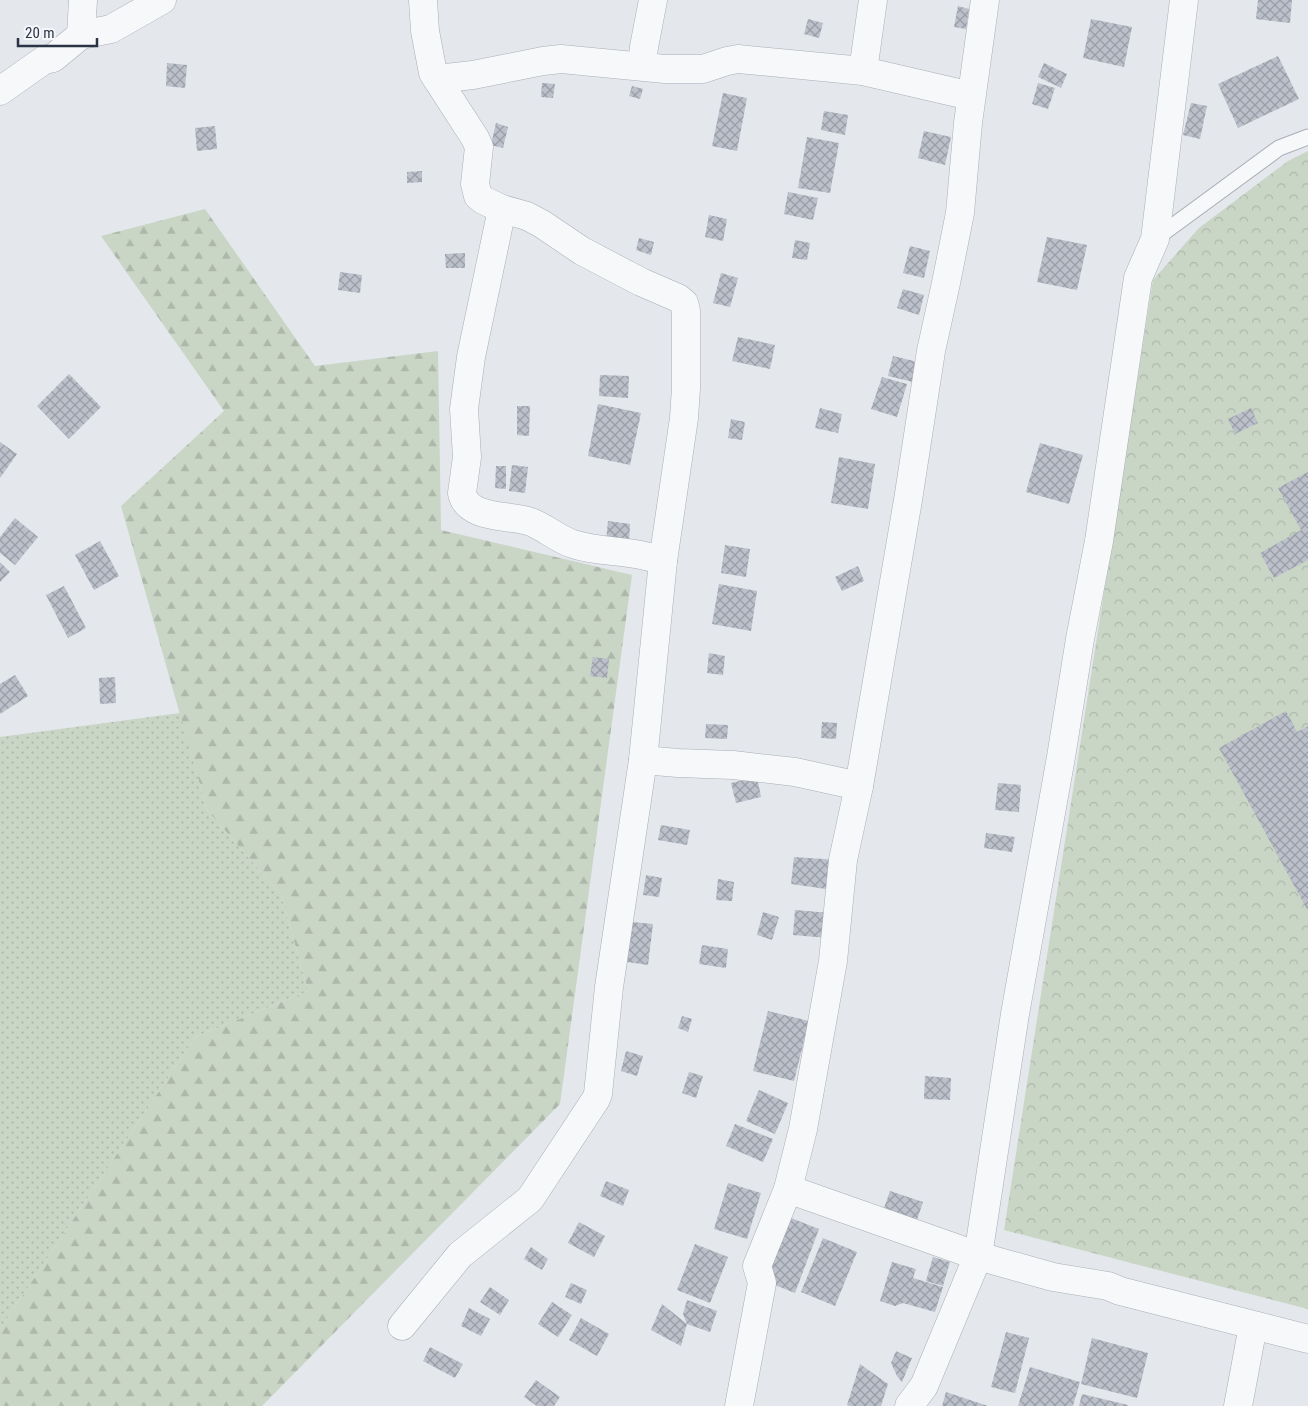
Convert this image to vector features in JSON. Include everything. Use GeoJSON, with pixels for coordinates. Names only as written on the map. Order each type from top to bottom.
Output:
{"type":"FeatureCollection","features":[{"type":"Feature","properties":{"kind":"street"},"geometry":{"type":"LineString","coordinates":[[81,35],[83,0]]}},
{"type":"Feature","properties":{"kind":"street"},"geometry":{"type":"LineString","coordinates":[[0,91],[44,60],[53,58],[81,35],[111,29],[162,0]]}},
{"type":"Feature","properties":{"kind":"street"},"geometry":{"type":"LineString","coordinates":[[402,1326],[460,1255],[530,1199],[598,1094],[609,988],[643,760],[663,561],[684,418],[686,388],[686,311],[684,303],[678,298],[641,282],[582,251],[527,216],[502,208],[478,196],[476,184],[479,147],[433,73],[423,0]]}},
{"type":"Feature","properties":{"kind":"street"},"geometry":{"type":"LineString","coordinates":[[642,66],[653,0]]}},
{"type":"Feature","properties":{"kind":"street"},"geometry":{"type":"LineString","coordinates":[[863,70],[873,0]]}},
{"type":"Feature","properties":{"kind":"street"},"geometry":{"type":"LineString","coordinates":[[739,1406],[762,1283],[757,1266],[788,1189],[803,1130],[832,961],[843,860],[859,786],[908,500],[931,351],[960,213],[971,96],[985,0]]}},
{"type":"Feature","properties":{"kind":"street"},"geometry":{"type":"LineString","coordinates":[[909,1406],[924,1386],[978,1256],[1014,1014],[1099,541],[1138,278],[1155,239],[1184,0]]}},
{"type":"Feature","properties":{"kind":"street"},"geometry":{"type":"LineString","coordinates":[[437,79],[473,75],[561,59],[665,69],[702,69],[738,59],[863,70],[971,96]]}},
{"type":"Feature","properties":{"kind":"street"},"geometry":{"type":"LineString","coordinates":[[502,208],[471,357],[464,409],[467,457],[462,493],[463,499],[481,513],[529,521],[571,544],[592,549],[644,555],[663,561]]}},
{"type":"Feature","properties":{"kind":"street"},"geometry":{"type":"LineString","coordinates":[[643,760],[733,765],[795,772],[859,786]]}},
{"type":"Feature","properties":{"kind":"street"},"geometry":{"type":"LineString","coordinates":[[788,1189],[978,1256],[1053,1277],[1108,1286],[1120,1291],[1308,1339]]}},
{"type":"Feature","properties":{"kind":"street"},"geometry":{"type":"LineString","coordinates":[[1238,1406],[1253,1326]]}},
{"type":"Feature","properties":{"kind":"lane"},"geometry":{"type":"LineString","coordinates":[[1155,239],[1279,148],[1308,137]]}},
{"type":"Feature","properties":{"kind":"green space"},"geometry":{"type":"Polygon","coordinates":[[[1308,151],[1308,1309],[1004,1230],[1153,280],[1199,228],[1288,161],[1308,151]]]}},
{"type":"Feature","properties":{"kind":"green space"},"geometry":{"type":"Polygon","coordinates":[[[205,209],[315,366],[438,351],[441,530],[632,575],[560,1104],[262,1406],[0,1406],[0,1326],[2,1326],[195,1037],[308,991],[281,895],[207,810],[121,506],[224,411],[101,236],[205,209]]]}},
{"type":"Feature","properties":{"kind":"green space"},"geometry":{"type":"Polygon","coordinates":[[[180,713],[207,810],[281,895],[308,991],[195,1037],[2,1326],[0,1326],[0,737],[180,713]]]}},
{"type":"Feature","properties":{"kind":"building"},"geometry":{"type":"Polygon","coordinates":[[[1258,0],[1292,0],[1290,23],[1256,19],[1258,0]]]}},
{"type":"Feature","properties":{"kind":"building"},"geometry":{"type":"Polygon","coordinates":[[[958,6],[969,9],[966,29],[954,27],[958,6]]]}},
{"type":"Feature","properties":{"kind":"building"},"geometry":{"type":"Polygon","coordinates":[[[808,19],[823,23],[819,38],[804,34],[808,19]]]}},
{"type":"Feature","properties":{"kind":"building"},"geometry":{"type":"Polygon","coordinates":[[[1091,19],[1132,27],[1124,67],[1083,58],[1091,19]]]}},
{"type":"Feature","properties":{"kind":"building"},"geometry":{"type":"Polygon","coordinates":[[[1278,56],[1299,99],[1238,128],[1218,84],[1278,56]]]}},
{"type":"Feature","properties":{"kind":"building"},"geometry":{"type":"Polygon","coordinates":[[[167,63],[187,65],[185,88],[166,86],[167,63]]]}},
{"type":"Feature","properties":{"kind":"building"},"geometry":{"type":"Polygon","coordinates":[[[1044,63],[1067,74],[1061,88],[1038,77],[1044,63]]]}},
{"type":"Feature","properties":{"kind":"building"},"geometry":{"type":"Polygon","coordinates":[[[542,83],[555,84],[553,98],[541,97],[542,83]]]}},
{"type":"Feature","properties":{"kind":"building"},"geometry":{"type":"Polygon","coordinates":[[[1038,83],[1055,88],[1048,109],[1032,104],[1038,83]]]}},
{"type":"Feature","properties":{"kind":"building"},"geometry":{"type":"Polygon","coordinates":[[[632,86],[643,89],[640,99],[629,96],[632,86]]]}},
{"type":"Feature","properties":{"kind":"building"},"geometry":{"type":"Polygon","coordinates":[[[723,93],[747,98],[737,151],[712,146],[723,93]]]}},
{"type":"Feature","properties":{"kind":"building"},"geometry":{"type":"Polygon","coordinates":[[[1191,103],[1207,106],[1200,139],[1183,135],[1191,103]]]}},
{"type":"Feature","properties":{"kind":"building"},"geometry":{"type":"Polygon","coordinates":[[[824,111],[848,115],[845,135],[821,130],[824,111]]]}},
{"type":"Feature","properties":{"kind":"building"},"geometry":{"type":"Polygon","coordinates":[[[496,123],[508,127],[503,148],[491,145],[496,123]]]}},
{"type":"Feature","properties":{"kind":"building"},"geometry":{"type":"Polygon","coordinates":[[[215,126],[217,149],[197,151],[195,128],[215,126]]]}},
{"type":"Feature","properties":{"kind":"building"},"geometry":{"type":"Polygon","coordinates":[[[924,131],[951,137],[945,165],[918,158],[924,131]]]}},
{"type":"Feature","properties":{"kind":"building"},"geometry":{"type":"Polygon","coordinates":[[[807,137],[839,143],[830,193],[798,188],[807,137]]]}},
{"type":"Feature","properties":{"kind":"building"},"geometry":{"type":"Polygon","coordinates":[[[422,171],[422,182],[407,183],[407,172],[422,171]]]}},
{"type":"Feature","properties":{"kind":"building"},"geometry":{"type":"Polygon","coordinates":[[[788,192],[818,198],[813,220],[784,214],[788,192]]]}},
{"type":"Feature","properties":{"kind":"building"},"geometry":{"type":"Polygon","coordinates":[[[709,215],[727,219],[723,241],[705,237],[709,215]]]}},
{"type":"Feature","properties":{"kind":"building"},"geometry":{"type":"Polygon","coordinates":[[[1047,237],[1087,245],[1077,290],[1037,282],[1047,237]]]}},
{"type":"Feature","properties":{"kind":"building"},"geometry":{"type":"Polygon","coordinates":[[[639,238],[654,242],[651,255],[636,250],[639,238]]]}},
{"type":"Feature","properties":{"kind":"building"},"geometry":{"type":"Polygon","coordinates":[[[795,240],[810,243],[807,260],[792,258],[795,240]]]}},
{"type":"Feature","properties":{"kind":"building"},"geometry":{"type":"Polygon","coordinates":[[[910,246],[930,251],[924,278],[903,273],[910,246]]]}},
{"type":"Feature","properties":{"kind":"building"},"geometry":{"type":"Polygon","coordinates":[[[465,253],[465,268],[446,268],[445,254],[465,253]]]}},
{"type":"Feature","properties":{"kind":"building"},"geometry":{"type":"Polygon","coordinates":[[[340,272],[362,275],[360,293],[338,290],[340,272]]]}},
{"type":"Feature","properties":{"kind":"building"},"geometry":{"type":"Polygon","coordinates":[[[721,273],[738,278],[730,307],[713,303],[721,273]]]}},
{"type":"Feature","properties":{"kind":"building"},"geometry":{"type":"Polygon","coordinates":[[[903,289],[924,295],[919,315],[897,308],[903,289]]]}},
{"type":"Feature","properties":{"kind":"building"},"geometry":{"type":"Polygon","coordinates":[[[738,337],[775,345],[770,369],[732,361],[738,337]]]}},
{"type":"Feature","properties":{"kind":"building"},"geometry":{"type":"Polygon","coordinates":[[[893,356],[918,362],[913,382],[888,376],[893,356]]]}},
{"type":"Feature","properties":{"kind":"building"},"geometry":{"type":"Polygon","coordinates":[[[69,374],[101,407],[69,439],[37,406],[69,374]]]}},
{"type":"Feature","properties":{"kind":"building"},"geometry":{"type":"Polygon","coordinates":[[[600,375],[629,376],[628,398],[599,396],[600,375]]]}},
{"type":"Feature","properties":{"kind":"building"},"geometry":{"type":"Polygon","coordinates":[[[882,377],[907,384],[897,417],[871,409],[882,377]]]}},
{"type":"Feature","properties":{"kind":"building"},"geometry":{"type":"Polygon","coordinates":[[[598,404],[641,413],[630,465],[588,456],[598,404]]]}},
{"type":"Feature","properties":{"kind":"building"},"geometry":{"type":"Polygon","coordinates":[[[517,406],[530,406],[529,436],[517,435],[517,406]]]}},
{"type":"Feature","properties":{"kind":"building"},"geometry":{"type":"Polygon","coordinates":[[[820,408],[842,414],[838,433],[815,428],[820,408]]]}},
{"type":"Feature","properties":{"kind":"building"},"geometry":{"type":"Polygon","coordinates":[[[1251,408],[1258,423],[1235,434],[1228,419],[1251,408]]]}},
{"type":"Feature","properties":{"kind":"building"},"geometry":{"type":"Polygon","coordinates":[[[731,419],[745,422],[742,440],[728,438],[731,419]]]}},
{"type":"Feature","properties":{"kind":"building"},"geometry":{"type":"Polygon","coordinates":[[[0,442],[17,454],[0,478],[0,442]]]}},
{"type":"Feature","properties":{"kind":"building"},"geometry":{"type":"Polygon","coordinates":[[[1040,443],[1083,455],[1069,504],[1026,492],[1040,443]]]}},
{"type":"Feature","properties":{"kind":"building"},"geometry":{"type":"Polygon","coordinates":[[[839,457],[875,464],[868,509],[831,503],[839,457]]]}},
{"type":"Feature","properties":{"kind":"building"},"geometry":{"type":"Polygon","coordinates":[[[512,465],[528,467],[525,493],[509,491],[512,465]]]}},
{"type":"Feature","properties":{"kind":"building"},"geometry":{"type":"Polygon","coordinates":[[[496,466],[506,466],[506,489],[495,488],[496,466]]]}},
{"type":"Feature","properties":{"kind":"building"},"geometry":{"type":"Polygon","coordinates":[[[1308,472],[1308,560],[1274,578],[1260,553],[1301,530],[1278,488],[1308,472]]]}},
{"type":"Feature","properties":{"kind":"building"},"geometry":{"type":"Polygon","coordinates":[[[15,518],[38,537],[15,565],[0,553],[0,537],[15,518]]]}},
{"type":"Feature","properties":{"kind":"building"},"geometry":{"type":"Polygon","coordinates":[[[608,521],[630,524],[629,543],[606,541],[608,521]]]}},
{"type":"Feature","properties":{"kind":"building"},"geometry":{"type":"Polygon","coordinates":[[[100,541],[119,576],[94,590],[75,555],[100,541]]]}},
{"type":"Feature","properties":{"kind":"building"},"geometry":{"type":"Polygon","coordinates":[[[725,545],[750,549],[746,577],[721,573],[725,545]]]}},
{"type":"Feature","properties":{"kind":"building"},"geometry":{"type":"Polygon","coordinates":[[[0,562],[10,572],[0,582],[0,562]]]}},
{"type":"Feature","properties":{"kind":"building"},"geometry":{"type":"Polygon","coordinates":[[[858,566],[864,581],[842,591],[835,577],[858,566]]]}},
{"type":"Feature","properties":{"kind":"building"},"geometry":{"type":"Polygon","coordinates":[[[719,584],[757,591],[751,631],[712,624],[719,584]]]}},
{"type":"Feature","properties":{"kind":"building"},"geometry":{"type":"Polygon","coordinates":[[[64,586],[86,628],[68,638],[46,595],[64,586]]]}},
{"type":"Feature","properties":{"kind":"building"},"geometry":{"type":"Polygon","coordinates":[[[709,653],[725,656],[723,675],[707,673],[709,653]]]}},
{"type":"Feature","properties":{"kind":"building"},"geometry":{"type":"Polygon","coordinates":[[[593,657],[609,659],[607,678],[590,676],[593,657]]]}},
{"type":"Feature","properties":{"kind":"building"},"geometry":{"type":"Polygon","coordinates":[[[15,675],[28,696],[0,714],[0,684],[15,675]]]}},
{"type":"Feature","properties":{"kind":"building"},"geometry":{"type":"Polygon","coordinates":[[[115,677],[116,703],[100,704],[99,678],[115,677]]]}},
{"type":"Feature","properties":{"kind":"building"},"geometry":{"type":"Polygon","coordinates":[[[1286,711],[1297,732],[1308,726],[1308,911],[1219,748],[1286,711]]]}},
{"type":"Feature","properties":{"kind":"building"},"geometry":{"type":"Polygon","coordinates":[[[822,722],[837,723],[836,739],[821,738],[822,722]]]}},
{"type":"Feature","properties":{"kind":"building"},"geometry":{"type":"Polygon","coordinates":[[[706,724],[728,725],[727,739],[705,738],[706,724]]]}},
{"type":"Feature","properties":{"kind":"building"},"geometry":{"type":"Polygon","coordinates":[[[757,777],[761,797],[736,803],[731,783],[757,777]]]}},
{"type":"Feature","properties":{"kind":"building"},"geometry":{"type":"Polygon","coordinates":[[[998,783],[1021,785],[1019,812],[995,810],[998,783]]]}},
{"type":"Feature","properties":{"kind":"building"},"geometry":{"type":"Polygon","coordinates":[[[661,825],[690,830],[687,845],[658,840],[661,825]]]}},
{"type":"Feature","properties":{"kind":"building"},"geometry":{"type":"Polygon","coordinates":[[[986,833],[1015,837],[1012,852],[984,848],[986,833]]]}},
{"type":"Feature","properties":{"kind":"building"},"geometry":{"type":"Polygon","coordinates":[[[794,857],[838,860],[833,890],[791,884],[794,857]]]}},
{"type":"Feature","properties":{"kind":"building"},"geometry":{"type":"Polygon","coordinates":[[[646,875],[662,878],[659,897],[643,895],[646,875]]]}},
{"type":"Feature","properties":{"kind":"building"},"geometry":{"type":"Polygon","coordinates":[[[718,879],[734,882],[732,901],[716,900],[718,879]]]}},
{"type":"Feature","properties":{"kind":"building"},"geometry":{"type":"Polygon","coordinates":[[[795,910],[830,913],[828,938],[793,935],[795,910]]]}},
{"type":"Feature","properties":{"kind":"building"},"geometry":{"type":"Polygon","coordinates":[[[763,912],[779,917],[772,940],[757,935],[763,912]]]}},
{"type":"Feature","properties":{"kind":"building"},"geometry":{"type":"Polygon","coordinates":[[[632,922],[653,924],[648,965],[627,962],[632,922]]]}},
{"type":"Feature","properties":{"kind":"building"},"geometry":{"type":"Polygon","coordinates":[[[702,945],[728,949],[726,968],[699,964],[702,945]]]}},
{"type":"Feature","properties":{"kind":"building"},"geometry":{"type":"Polygon","coordinates":[[[768,1011],[809,1021],[794,1081],[753,1071],[768,1011]]]}},
{"type":"Feature","properties":{"kind":"building"},"geometry":{"type":"Polygon","coordinates":[[[682,1016],[692,1019],[688,1032],[678,1028],[682,1016]]]}},
{"type":"Feature","properties":{"kind":"building"},"geometry":{"type":"Polygon","coordinates":[[[626,1051],[643,1056],[637,1076],[621,1071],[626,1051]]]}},
{"type":"Feature","properties":{"kind":"building"},"geometry":{"type":"Polygon","coordinates":[[[689,1072],[703,1076],[696,1098],[682,1093],[689,1072]]]}},
{"type":"Feature","properties":{"kind":"building"},"geometry":{"type":"Polygon","coordinates":[[[925,1076],[951,1078],[950,1100],[924,1099],[925,1076]]]}},
{"type":"Feature","properties":{"kind":"building"},"geometry":{"type":"Polygon","coordinates":[[[759,1090],[788,1103],[775,1134],[746,1121],[759,1090]]]}},
{"type":"Feature","properties":{"kind":"building"},"geometry":{"type":"Polygon","coordinates":[[[735,1124],[773,1139],[763,1162],[726,1146],[735,1124]]]}},
{"type":"Feature","properties":{"kind":"building"},"geometry":{"type":"Polygon","coordinates":[[[606,1181],[629,1190],[623,1206],[600,1196],[606,1181]]]}},
{"type":"Feature","properties":{"kind":"building"},"geometry":{"type":"Polygon","coordinates":[[[728,1183],[761,1193],[747,1239],[714,1229],[728,1183]]]}},
{"type":"Feature","properties":{"kind":"building"},"geometry":{"type":"Polygon","coordinates":[[[890,1191],[923,1202],[916,1223],[883,1211],[890,1191]]]}},
{"type":"Feature","properties":{"kind":"building"},"geometry":{"type":"Polygon","coordinates":[[[781,1214],[819,1229],[795,1293],[767,1282],[781,1214]]]}},
{"type":"Feature","properties":{"kind":"building"},"geometry":{"type":"Polygon","coordinates":[[[579,1222],[605,1236],[594,1257],[568,1243],[579,1222]]]}},
{"type":"Feature","properties":{"kind":"building"},"geometry":{"type":"Polygon","coordinates":[[[823,1238],[857,1252],[835,1306],[801,1292],[823,1238]]]}},
{"type":"Feature","properties":{"kind":"building"},"geometry":{"type":"Polygon","coordinates":[[[695,1244],[728,1257],[710,1303],[677,1290],[695,1244]]]}},
{"type":"Feature","properties":{"kind":"building"},"geometry":{"type":"Polygon","coordinates":[[[531,1247],[548,1259],[542,1270],[524,1259],[531,1247]]]}},
{"type":"Feature","properties":{"kind":"building"},"geometry":{"type":"Polygon","coordinates":[[[933,1257],[950,1262],[943,1286],[926,1281],[933,1257]]]}},
{"type":"Feature","properties":{"kind":"building"},"geometry":{"type":"Polygon","coordinates":[[[892,1262],[916,1269],[913,1278],[943,1287],[935,1312],[903,1303],[895,1306],[880,1301],[892,1262]]]}},
{"type":"Feature","properties":{"kind":"building"},"geometry":{"type":"Polygon","coordinates":[[[571,1283],[587,1290],[581,1304],[565,1297],[571,1283]]]}},
{"type":"Feature","properties":{"kind":"building"},"geometry":{"type":"Polygon","coordinates":[[[490,1287],[509,1300],[500,1315],[480,1302],[490,1287]]]}},
{"type":"Feature","properties":{"kind":"building"},"geometry":{"type":"Polygon","coordinates":[[[687,1300],[717,1311],[710,1332],[687,1324],[683,1314],[687,1300]]]}},
{"type":"Feature","properties":{"kind":"building"},"geometry":{"type":"Polygon","coordinates":[[[552,1302],[572,1315],[558,1337],[538,1324],[552,1302]]]}},
{"type":"Feature","properties":{"kind":"building"},"geometry":{"type":"Polygon","coordinates":[[[662,1304],[687,1324],[681,1346],[651,1330],[662,1304]]]}},
{"type":"Feature","properties":{"kind":"building"},"geometry":{"type":"Polygon","coordinates":[[[469,1308],[490,1319],[481,1336],[461,1326],[469,1308]]]}},
{"type":"Feature","properties":{"kind":"building"},"geometry":{"type":"Polygon","coordinates":[[[581,1318],[609,1334],[597,1356],[569,1340],[581,1318]]]}},
{"type":"Feature","properties":{"kind":"building"},"geometry":{"type":"Polygon","coordinates":[[[1006,1332],[1029,1338],[1015,1393],[991,1387],[1006,1332]]]}},
{"type":"Feature","properties":{"kind":"building"},"geometry":{"type":"Polygon","coordinates":[[[1092,1338],[1148,1353],[1137,1398],[1081,1384],[1092,1338]]]}},
{"type":"Feature","properties":{"kind":"building"},"geometry":{"type":"Polygon","coordinates":[[[430,1347],[463,1364],[455,1378],[423,1361],[430,1347]]]}},
{"type":"Feature","properties":{"kind":"building"},"geometry":{"type":"Polygon","coordinates":[[[896,1351],[912,1358],[902,1382],[891,1363],[896,1351]]]}},
{"type":"Feature","properties":{"kind":"building"},"geometry":{"type":"Polygon","coordinates":[[[860,1364],[888,1384],[881,1406],[847,1405],[860,1364]]]}},
{"type":"Feature","properties":{"kind":"building"},"geometry":{"type":"Polygon","coordinates":[[[1030,1367],[1080,1382],[1073,1406],[1018,1406],[1030,1367]]]}},
{"type":"Feature","properties":{"kind":"building"},"geometry":{"type":"Polygon","coordinates":[[[536,1380],[560,1397],[554,1406],[537,1406],[524,1397],[536,1380]]]}},
{"type":"Feature","properties":{"kind":"building"},"geometry":{"type":"Polygon","coordinates":[[[946,1392],[988,1406],[942,1406],[946,1392]]]}},
{"type":"Feature","properties":{"kind":"building"},"geometry":{"type":"Polygon","coordinates":[[[1082,1394],[1128,1405],[1128,1406],[1079,1406],[1082,1394]]]}}]}
